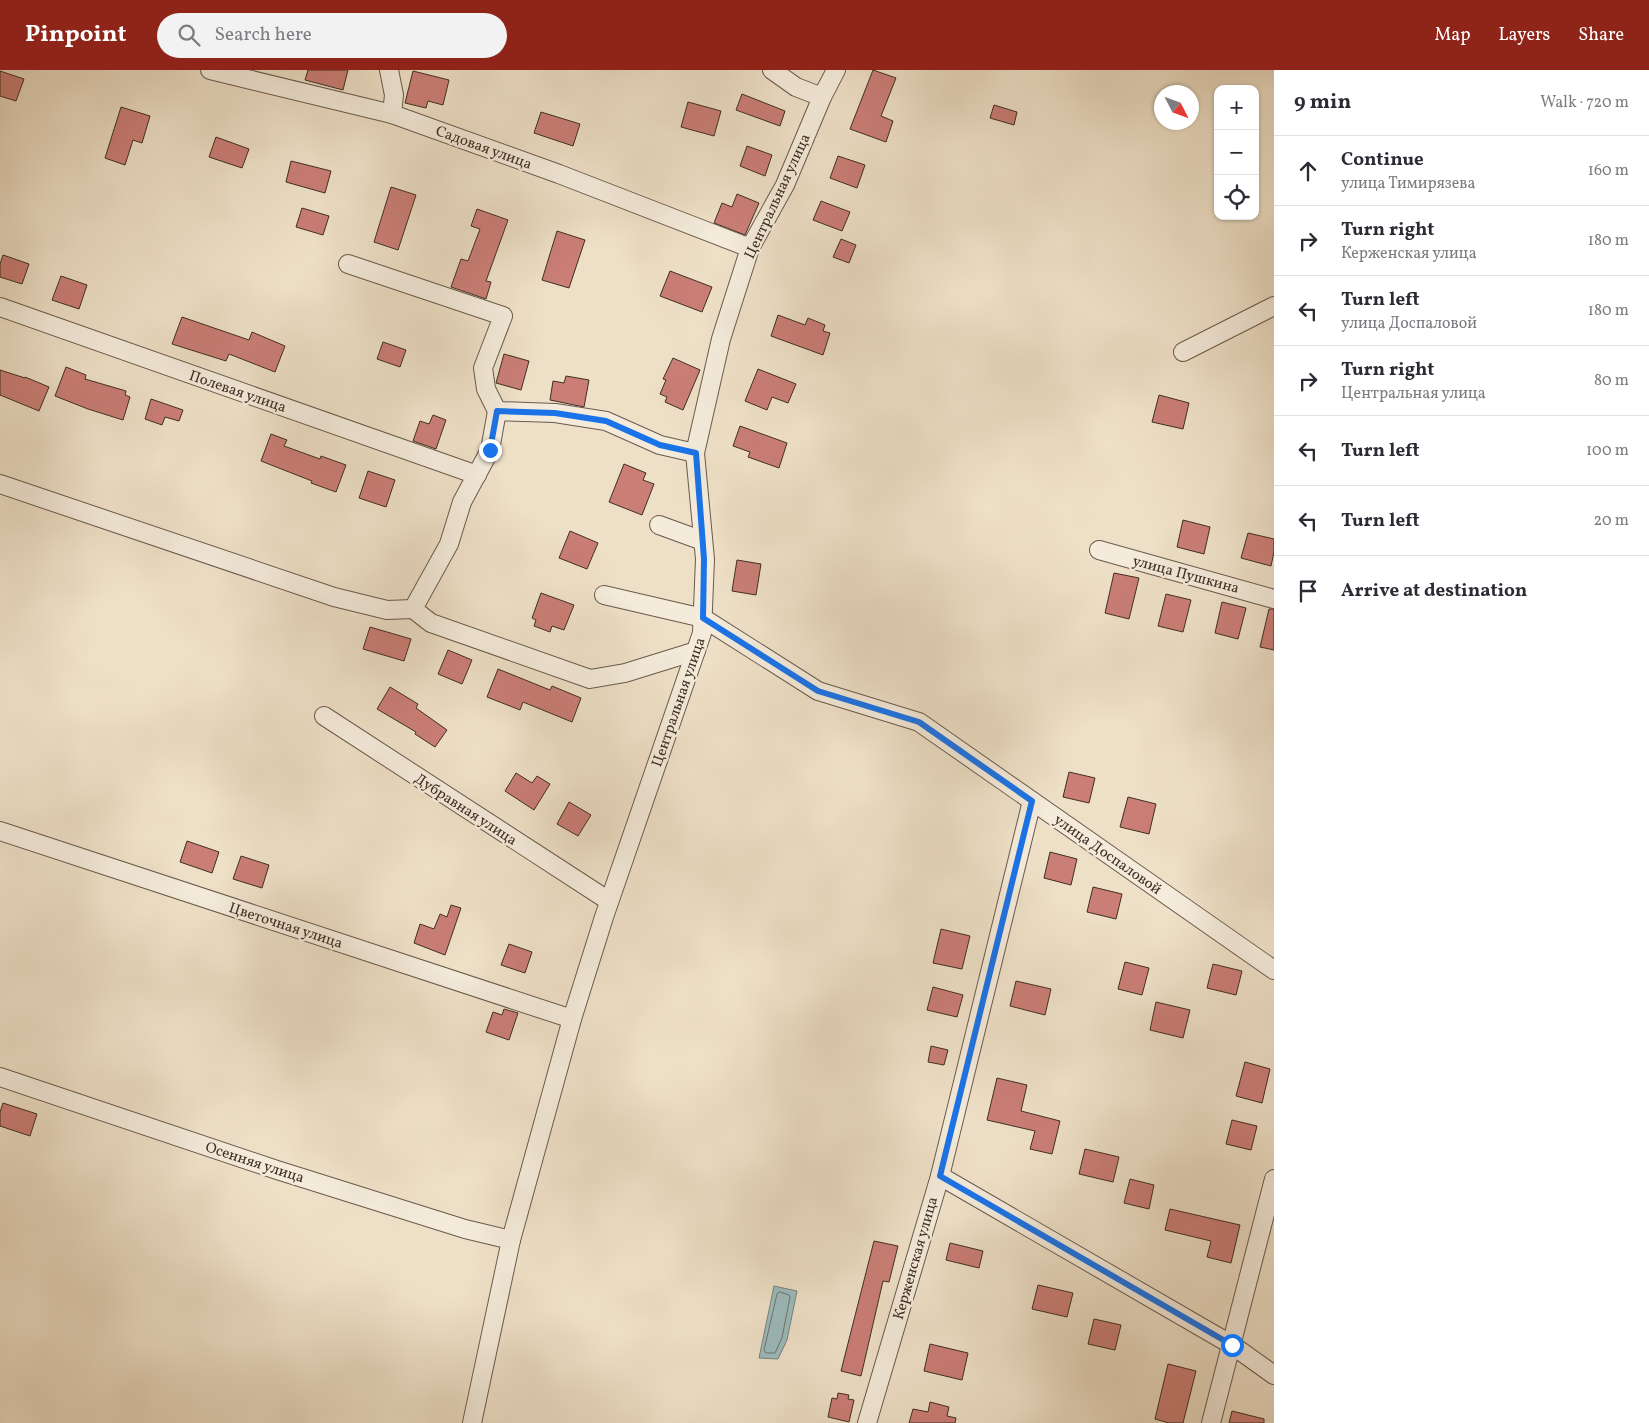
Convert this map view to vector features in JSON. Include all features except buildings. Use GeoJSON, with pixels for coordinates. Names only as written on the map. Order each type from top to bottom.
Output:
{"type":"FeatureCollection","features":[{"type":"Feature","properties":{"kind":"street","name":"Садовая улица"},"geometry":{"type":"LineString","coordinates":[[210,70],[392,114],[559,174],[750,248]]}},
{"type":"Feature","properties":{"kind":"street"},"geometry":{"type":"LineString","coordinates":[[389,70],[394,95],[392,114]]}},
{"type":"Feature","properties":{"kind":"street"},"geometry":{"type":"LineString","coordinates":[[772,70],[796,87],[822,98]]}},
{"type":"Feature","properties":{"kind":"street","name":"Центральная улица"},"geometry":{"type":"LineString","coordinates":[[472,1423],[512,1240],[572,1019],[609,901],[702,633],[704,559],[696,453],[721,339],[750,248],[785,185],[836,70]]}},
{"type":"Feature","properties":{"kind":"street"},"geometry":{"type":"LineString","coordinates":[[348,264],[503,316],[483,368],[486,390],[497,411],[490,450],[462,502],[449,544],[413,610]]}},
{"type":"Feature","properties":{"kind":"street"},"geometry":{"type":"LineString","coordinates":[[1183,352],[1274,306]]}},
{"type":"Feature","properties":{"kind":"street","name":"Полевая улица"},"geometry":{"type":"LineString","coordinates":[[0,307],[477,475]]}},
{"type":"Feature","properties":{"kind":"street"},"geometry":{"type":"LineString","coordinates":[[497,411],[555,413],[606,421],[660,445],[696,453]]}},
{"type":"Feature","properties":{"kind":"street"},"geometry":{"type":"LineString","coordinates":[[0,484],[334,597],[387,610],[413,610],[431,623],[590,679],[625,673],[696,651]]}},
{"type":"Feature","properties":{"kind":"street"},"geometry":{"type":"LineString","coordinates":[[659,525],[703,541]]}},
{"type":"Feature","properties":{"kind":"street","name":"улица Пушкина"},"geometry":{"type":"LineString","coordinates":[[1099,550],[1274,599]]}},
{"type":"Feature","properties":{"kind":"street","name":"улица Доспаловой"},"geometry":{"type":"LineString","coordinates":[[604,595],[703,618],[818,691],[919,722],[1274,970]]}},
{"type":"Feature","properties":{"kind":"street","name":"Дубравная улица"},"geometry":{"type":"LineString","coordinates":[[324,716],[609,901]]}},
{"type":"Feature","properties":{"kind":"street","name":"Керженская улица"},"geometry":{"type":"LineString","coordinates":[[867,1423],[940,1176],[1032,801]]}},
{"type":"Feature","properties":{"kind":"street","name":"Цветочная улица"},"geometry":{"type":"LineString","coordinates":[[0,831],[572,1019]]}},
{"type":"Feature","properties":{"kind":"street","name":"Осенняя улица"},"geometry":{"type":"LineString","coordinates":[[0,1077],[277,1170],[465,1229],[512,1240]]}},
{"type":"Feature","properties":{"kind":"street"},"geometry":{"type":"LineString","coordinates":[[940,1176],[1232,1345],[1274,1375]]}},
{"type":"Feature","properties":{"kind":"street"},"geometry":{"type":"LineString","coordinates":[[1211,1423],[1274,1179]]}},
{"type":"Feature","properties":{"kind":"water"},"geometry":{"type":"Polygon","coordinates":[[[774,1286],[797,1291],[787,1340],[778,1359],[759,1358],[774,1286]]]}},
{"type":"Feature","properties":{"kind":"route"},"geometry":{"type":"LineString","coordinates":[[490,450],[497,411],[555,413],[606,421],[660,445],[696,453],[704,559],[703,618],[818,691],[919,722],[1032,801],[940,1176],[1232,1345]]}}]}
